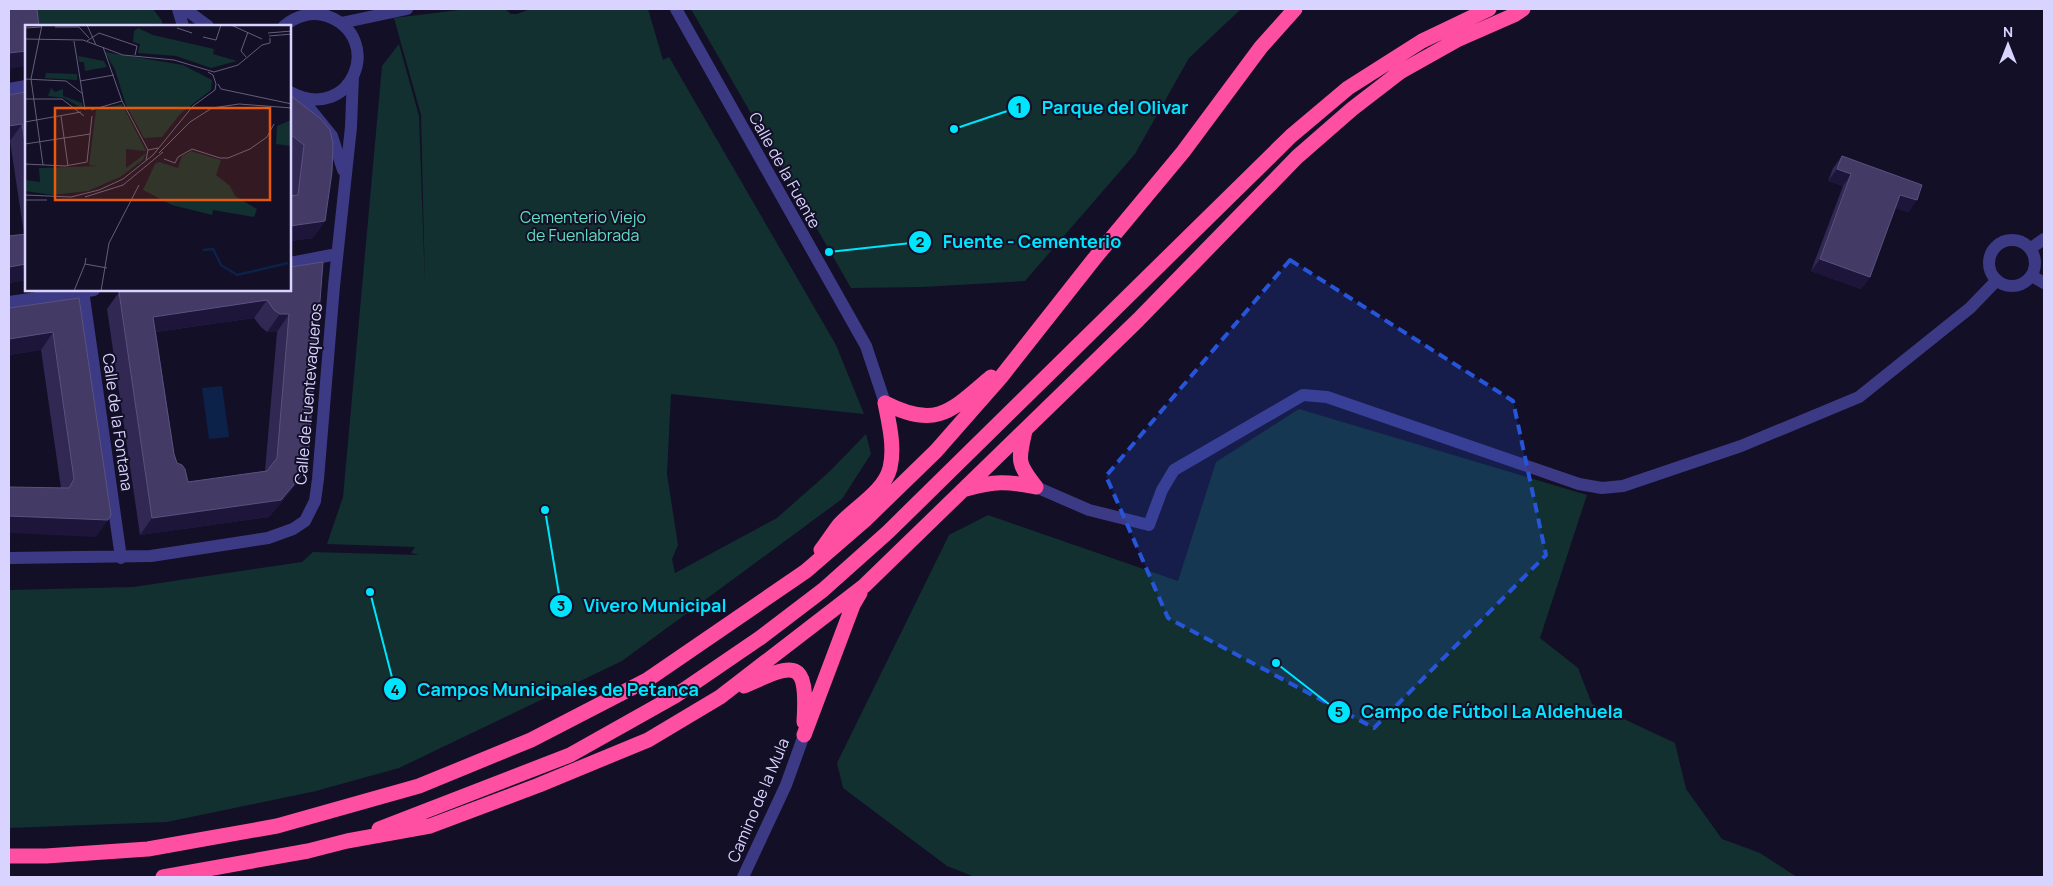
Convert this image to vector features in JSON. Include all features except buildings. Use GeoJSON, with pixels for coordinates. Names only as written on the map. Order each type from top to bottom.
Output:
{"type":"FeatureCollection","features":[{"type":"Feature","properties":{"kind":"highway"},"geometry":{"type":"LineString","coordinates":[[9,856],[46,856],[148,849],[277,826],[419,786],[532,740],[647,680],[806,571],[865,520],[936,451],[1001,377],[1183,152],[1261,47],[1295,9]]}},
{"type":"Feature","properties":{"kind":"highway"},"geometry":{"type":"LineString","coordinates":[[348,841],[570,755],[675,696],[760,638],[824,590],[888,532],[1291,136],[1348,88],[1422,41],[1489,9]]}},
{"type":"Feature","properties":{"kind":"highway"},"geometry":{"type":"LineString","coordinates":[[720,697],[864,586],[1138,320],[1297,157],[1352,108],[1400,72],[1457,40],[1514,15],[1523,9]]}},
{"type":"Feature","properties":{"kind":"highway"},"geometry":{"type":"LineString","coordinates":[[885,403],[904,412],[934,415],[947,413],[1021,350]]}},
{"type":"Feature","properties":{"kind":"highway"},"geometry":{"type":"LineString","coordinates":[[806,571],[839,525],[886,478],[890,468],[892,448],[885,403]]}},
{"type":"Feature","properties":{"kind":"highway"},"geometry":{"type":"LineString","coordinates":[[1025,431],[1020,454],[1022,469],[1036,487]]}},
{"type":"Feature","properties":{"kind":"highway"},"geometry":{"type":"LineString","coordinates":[[964,490],[992,482],[1015,482],[1036,487]]}},
{"type":"Feature","properties":{"kind":"highway"},"geometry":{"type":"LineString","coordinates":[[804,735],[853,605],[864,586]]}},
{"type":"Feature","properties":{"kind":"highway"},"geometry":{"type":"LineString","coordinates":[[163,877],[308,852],[348,841],[430,826],[539,785],[648,740],[720,697],[778,671],[790,669],[797,672],[804,683],[806,698],[804,735]]}},
{"type":"Feature","properties":{"kind":"street"},"geometry":{"type":"LineString","coordinates":[[178,9],[183,25]]}},
{"type":"Feature","properties":{"kind":"street"},"geometry":{"type":"LineString","coordinates":[[186,9],[207,25]]}},
{"type":"Feature","properties":{"kind":"street"},"geometry":{"type":"LineString","coordinates":[[287,24],[292,9]]}},
{"type":"Feature","properties":{"kind":"street"},"geometry":{"type":"LineString","coordinates":[[287,24],[306,15],[320,12],[341,23],[407,9]]}},
{"type":"Feature","properties":{"kind":"street","name":"Calle de la Fuente"},"geometry":{"type":"LineString","coordinates":[[676,9],[866,346],[885,403]]}},
{"type":"Feature","properties":{"kind":"street","name":"Calle de Fuentevaqueros"},"geometry":{"type":"LineString","coordinates":[[9,558],[121,558],[150,556],[268,538],[292,529],[305,521],[315,501],[318,479],[337,254],[351,128],[353,76],[357,65],[358,52],[354,39],[341,23]]}},
{"type":"Feature","properties":{"kind":"street"},"geometry":{"type":"LineString","coordinates":[[291,93],[302,99],[326,99],[337,94],[347,86],[353,76]]}},
{"type":"Feature","properties":{"kind":"street"},"geometry":{"type":"LineString","coordinates":[[9,88],[25,86]]}},
{"type":"Feature","properties":{"kind":"street","name":"Calle de Fuentevaqueros"},"geometry":{"type":"LineString","coordinates":[[302,99],[332,136],[345,175]]}},
{"type":"Feature","properties":{"kind":"street"},"geometry":{"type":"LineString","coordinates":[[2031,248],[2044,238]]}},
{"type":"Feature","properties":{"kind":"street"},"geometry":{"type":"LineString","coordinates":[[2008,240],[2024,243],[2031,248],[2036,262],[2032,276],[2026,282],[2011,287],[1997,280],[1992,274],[1989,265],[1993,249],[2008,240]]}},
{"type":"Feature","properties":{"kind":"street"},"geometry":{"type":"LineString","coordinates":[[291,263],[337,254]]}},
{"type":"Feature","properties":{"kind":"street"},"geometry":{"type":"LineString","coordinates":[[2032,276],[2044,283]]}},
{"type":"Feature","properties":{"kind":"street"},"geometry":{"type":"LineString","coordinates":[[1036,487],[1090,510],[1149,525],[1162,490],[1174,470],[1303,395],[1326,397],[1579,484],[1602,488],[1623,486],[1741,446],[1859,397],[1970,308],[1997,280]]}},
{"type":"Feature","properties":{"kind":"street"},"geometry":{"type":"LineString","coordinates":[[9,302],[87,291]]}},
{"type":"Feature","properties":{"kind":"street","name":"Calle de la Fontana"},"geometry":{"type":"LineString","coordinates":[[87,291],[121,558]]}},
{"type":"Feature","properties":{"kind":"street","name":"Camino de la Mula"},"geometry":{"type":"LineString","coordinates":[[743,877],[786,785],[804,735]]}},
{"type":"Feature","properties":{"kind":"highlighted area"},"geometry":{"type":"Polygon","coordinates":[[[1290,260],[1513,401],[1546,555],[1374,728],[1168,618],[1106,476],[1290,260]]]}},
{"type":"Feature","properties":{"kind":"green space"},"geometry":{"type":"Polygon","coordinates":[[[34,9],[153,9],[163,25],[36,25],[34,9]]]}},
{"type":"Feature","properties":{"kind":"green space","name":"Cementerio Viejo de Fuenlabrada"},"geometry":{"type":"Polygon","coordinates":[[[467,9],[505,9],[511,14],[517,14],[530,9],[648,9],[663,60],[669,57],[836,345],[864,414],[671,394],[667,474],[678,545],[672,559],[675,573],[777,518],[829,472],[866,434],[871,454],[842,499],[622,661],[399,768],[316,791],[167,822],[9,828],[9,590],[133,587],[302,562],[313,552],[419,555],[411,553],[415,547],[327,544],[343,497],[382,66],[399,44],[419,116],[425,285],[421,115],[394,18],[467,9]]]}},
{"type":"Feature","properties":{"kind":"green space"},"geometry":{"type":"Polygon","coordinates":[[[691,9],[1241,9],[1189,58],[1135,154],[1025,281],[923,287],[851,288],[691,9]]]}},
{"type":"Feature","properties":{"kind":"green space"},"geometry":{"type":"Polygon","coordinates":[[[1299,409],[1587,495],[1540,638],[1578,668],[1592,704],[1675,743],[1686,789],[1722,839],[1760,853],[1797,877],[975,877],[947,866],[843,788],[837,763],[949,535],[988,515],[1178,581],[1216,462],[1299,409]]]}},
{"type":"Feature","properties":{"kind":"water"},"geometry":{"type":"Polygon","coordinates":[[[222,386],[229,437],[209,439],[202,388],[222,386]]]}},
{"type":"Feature","properties":{"kind":"place","name":"Parque del Olivar"},"geometry":{"type":"Point","coordinates":[954,129]}},
{"type":"Feature","properties":{"kind":"place","name":"Fuente - Cementerio"},"geometry":{"type":"Point","coordinates":[829,252]}},
{"type":"Feature","properties":{"kind":"place","name":"Vivero Municipal"},"geometry":{"type":"Point","coordinates":[545,510]}},
{"type":"Feature","properties":{"kind":"place","name":"Campos Municipales de Petanca"},"geometry":{"type":"Point","coordinates":[370,592]}},
{"type":"Feature","properties":{"kind":"place","name":"Campo de Fútbol La Aldehuela"},"geometry":{"type":"Point","coordinates":[1276,663]}}]}
